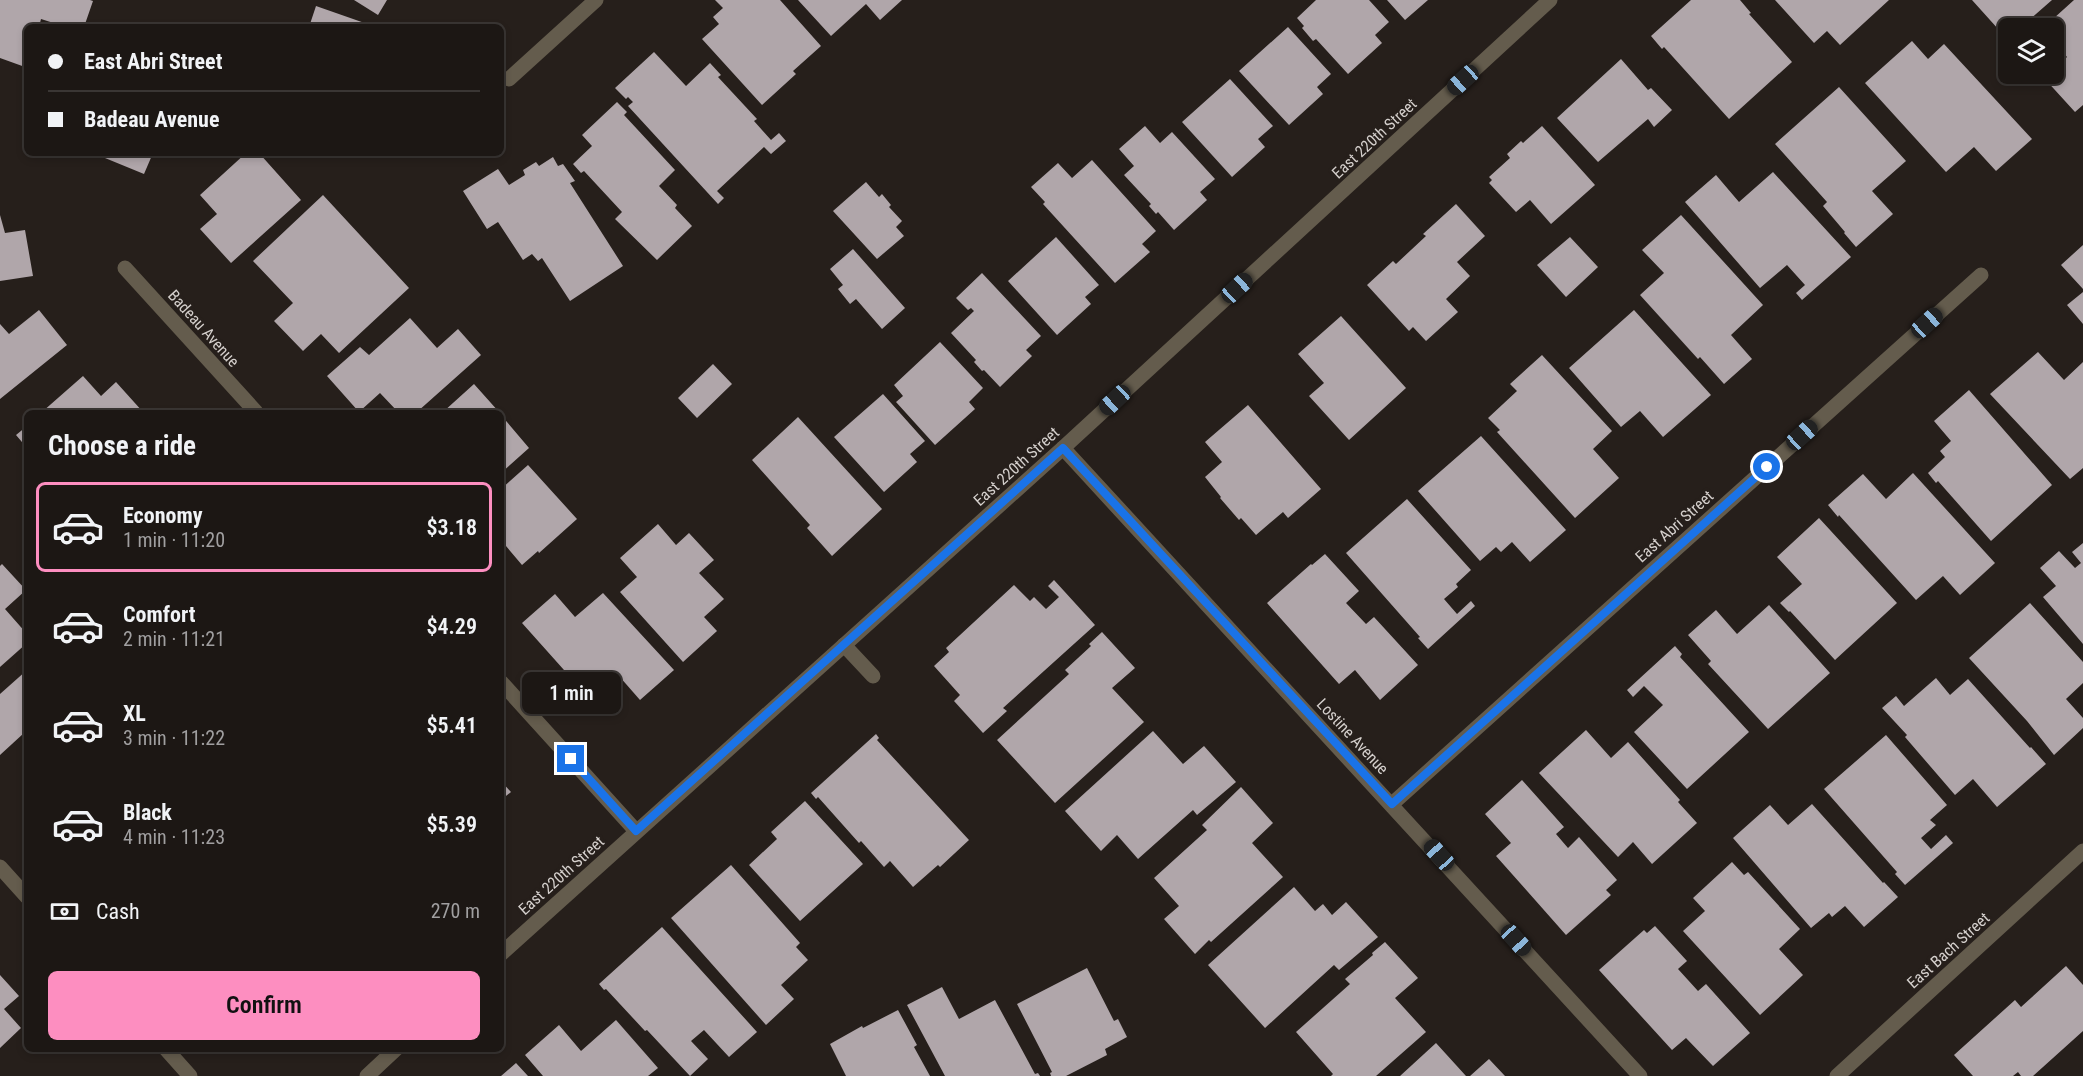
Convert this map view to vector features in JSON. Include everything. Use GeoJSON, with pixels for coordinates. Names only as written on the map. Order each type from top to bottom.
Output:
{"type":"FeatureCollection","features":[{"type":"Feature","properties":{"kind":"street"},"geometry":{"type":"LineString","coordinates":[[509,79],[596,0]]}},
{"type":"Feature","properties":{"kind":"street","name":"East 220th Street"},"geometry":{"type":"LineString","coordinates":[[504,951],[1063,448],[1550,0]]}},
{"type":"Feature","properties":{"kind":"street","name":"Badeau Avenue"},"geometry":{"type":"LineString","coordinates":[[125,268],[254,410]]}},
{"type":"Feature","properties":{"kind":"street","name":"East Abri Street"},"geometry":{"type":"LineString","coordinates":[[1392,804],[1981,275]]}},
{"type":"Feature","properties":{"kind":"street","name":"Lostine Avenue"},"geometry":{"type":"LineString","coordinates":[[1063,448],[1640,1076]]}},
{"type":"Feature","properties":{"kind":"street"},"geometry":{"type":"LineString","coordinates":[[844,645],[873,676]]}},
{"type":"Feature","properties":{"kind":"street"},"geometry":{"type":"LineString","coordinates":[[504,685],[636,831]]}},
{"type":"Feature","properties":{"kind":"street","name":"East Bach Street"},"geometry":{"type":"LineString","coordinates":[[1837,1076],[2083,851]]}},
{"type":"Feature","properties":{"kind":"street"},"geometry":{"type":"LineString","coordinates":[[0,867],[24,894]]}},
{"type":"Feature","properties":{"kind":"street"},"geometry":{"type":"LineString","coordinates":[[169,1052],[190,1076]]}},
{"type":"Feature","properties":{"kind":"street"},"geometry":{"type":"LineString","coordinates":[[367,1076],[393,1052]]}},
{"type":"Feature","properties":{"kind":"building"},"geometry":{"type":"Polygon","coordinates":[[[0,0],[93,1],[85,24],[57,24],[41,19],[40,24],[24,24],[24,67],[0,58],[0,0]]]}},
{"type":"Feature","properties":{"kind":"building"},"geometry":{"type":"Polygon","coordinates":[[[354,0],[387,0],[378,15],[354,0]]]}},
{"type":"Feature","properties":{"kind":"building"},"geometry":{"type":"Polygon","coordinates":[[[715,0],[780,0],[821,46],[793,71],[796,74],[762,105],[702,39],[719,24],[713,17],[723,8],[715,0]]]}},
{"type":"Feature","properties":{"kind":"building"},"geometry":{"type":"Polygon","coordinates":[[[798,0],[902,0],[880,20],[866,4],[831,36],[798,0]]]}},
{"type":"Feature","properties":{"kind":"building"},"geometry":{"type":"Polygon","coordinates":[[[1316,0],[1369,0],[1389,22],[1375,35],[1382,43],[1348,74],[1316,39],[1313,41],[1297,18],[1316,0]]]}},
{"type":"Feature","properties":{"kind":"building"},"geometry":{"type":"Polygon","coordinates":[[[1387,0],[1428,0],[1405,20],[1387,0]]]}},
{"type":"Feature","properties":{"kind":"building"},"geometry":{"type":"Polygon","coordinates":[[[1691,0],[1740,0],[1751,13],[1749,14],[1792,62],[1729,119],[1664,47],[1662,49],[1651,36],[1691,0]]]}},
{"type":"Feature","properties":{"kind":"building"},"geometry":{"type":"Polygon","coordinates":[[[1775,0],[1889,0],[1840,45],[1827,31],[1814,43],[1775,0]]]}},
{"type":"Feature","properties":{"kind":"building"},"geometry":{"type":"Polygon","coordinates":[[[1972,0],[2052,0],[2031,18],[1998,18],[1998,29],[1972,0]]]}},
{"type":"Feature","properties":{"kind":"building"},"geometry":{"type":"Polygon","coordinates":[[[2074,0],[2083,0],[2083,105],[2075,112],[2049,84],[2064,84],[2064,60],[2067,57],[2064,54],[2064,18],[2054,18],[2074,0]]]}},
{"type":"Feature","properties":{"kind":"building"},"geometry":{"type":"Polygon","coordinates":[[[316,6],[367,24],[310,24],[316,6]]]}},
{"type":"Feature","properties":{"kind":"building"},"geometry":{"type":"Polygon","coordinates":[[[1288,27],[1331,74],[1317,87],[1323,94],[1289,125],[1239,71],[1288,27]]]}},
{"type":"Feature","properties":{"kind":"building"},"geometry":{"type":"Polygon","coordinates":[[[1912,41],[1928,59],[1944,44],[2032,139],[1996,171],[1974,147],[1946,172],[1865,83],[1912,41]]]}},
{"type":"Feature","properties":{"kind":"building"},"geometry":{"type":"Polygon","coordinates":[[[654,52],[686,86],[710,63],[721,75],[718,77],[757,119],[754,121],[771,140],[779,133],[786,141],[771,154],[764,147],[717,191],[724,198],[718,204],[628,106],[633,102],[628,97],[626,99],[615,88],[654,52]]]}},
{"type":"Feature","properties":{"kind":"building"},"geometry":{"type":"Polygon","coordinates":[[[1621,59],[1648,90],[1651,88],[1672,110],[1654,127],[1648,119],[1598,162],[1557,118],[1621,59]]]}},
{"type":"Feature","properties":{"kind":"building"},"geometry":{"type":"Polygon","coordinates":[[[1230,79],[1273,126],[1258,139],[1265,147],[1232,177],[1182,122],[1230,79]]]}},
{"type":"Feature","properties":{"kind":"building"},"geometry":{"type":"Polygon","coordinates":[[[1839,87],[1906,161],[1872,191],[1893,214],[1856,247],[1823,206],[1827,202],[1775,144],[1839,87]]]}},
{"type":"Feature","properties":{"kind":"building"},"geometry":{"type":"Polygon","coordinates":[[[617,102],[627,112],[624,115],[675,170],[659,186],[692,226],[657,260],[615,219],[622,212],[584,171],[581,173],[573,164],[592,146],[582,135],[617,102]]]}},
{"type":"Feature","properties":{"kind":"building"},"geometry":{"type":"Polygon","coordinates":[[[1145,126],[1160,143],[1172,132],[1215,179],[1200,192],[1207,200],[1174,230],[1158,212],[1156,214],[1149,206],[1151,204],[1124,175],[1134,166],[1119,149],[1145,126]]]}},
{"type":"Feature","properties":{"kind":"building"},"geometry":{"type":"Polygon","coordinates":[[[1542,126],[1595,185],[1551,224],[1530,200],[1516,212],[1489,183],[1492,180],[1489,177],[1510,158],[1507,154],[1542,126]]]}},
{"type":"Feature","properties":{"kind":"building"},"geometry":{"type":"Polygon","coordinates":[[[106,156],[152,156],[144,174],[105,158],[106,156]]]}},
{"type":"Feature","properties":{"kind":"building"},"geometry":{"type":"Polygon","coordinates":[[[243,156],[262,156],[301,200],[231,263],[200,229],[217,214],[200,195],[243,156]]]}},
{"type":"Feature","properties":{"kind":"building"},"geometry":{"type":"Polygon","coordinates":[[[553,157],[558,166],[563,164],[575,181],[570,183],[623,266],[570,301],[542,258],[538,261],[532,254],[523,260],[498,222],[487,229],[463,191],[498,169],[509,185],[525,175],[523,170],[536,162],[539,166],[553,157]]]}},
{"type":"Feature","properties":{"kind":"building"},"geometry":{"type":"Polygon","coordinates":[[[1092,160],[1156,231],[1142,244],[1150,252],[1115,283],[1043,204],[1045,202],[1031,187],[1058,163],[1072,178],[1092,160]]]}},
{"type":"Feature","properties":{"kind":"building"},"geometry":{"type":"Polygon","coordinates":[[[1773,172],[1851,257],[1802,300],[1796,293],[1805,285],[1787,265],[1760,288],[1685,202],[1716,175],[1739,202],[1773,172]]]}},
{"type":"Feature","properties":{"kind":"building"},"geometry":{"type":"Polygon","coordinates":[[[866,182],[879,197],[882,194],[891,205],[889,207],[902,221],[896,227],[904,236],[877,259],[833,211],[866,182]]]}},
{"type":"Feature","properties":{"kind":"building"},"geometry":{"type":"Polygon","coordinates":[[[323,195],[409,288],[339,353],[321,334],[303,351],[274,321],[293,303],[253,261],[323,195]]]}},
{"type":"Feature","properties":{"kind":"building"},"geometry":{"type":"Polygon","coordinates":[[[1456,204],[1485,236],[1457,262],[1470,276],[1446,299],[1458,312],[1426,341],[1413,327],[1409,331],[1367,285],[1393,261],[1396,264],[1426,236],[1423,234],[1456,204]]]}},
{"type":"Feature","properties":{"kind":"building"},"geometry":{"type":"Polygon","coordinates":[[[0,215],[5,233],[25,230],[33,276],[0,281],[0,215]]]}},
{"type":"Feature","properties":{"kind":"building"},"geometry":{"type":"Polygon","coordinates":[[[1681,215],[1763,305],[1731,335],[1752,359],[1724,384],[1640,295],[1664,273],[1642,250],[1681,215]]]}},
{"type":"Feature","properties":{"kind":"building"},"geometry":{"type":"Polygon","coordinates":[[[1056,237],[1099,285],[1085,297],[1091,304],[1057,335],[1008,281],[1056,237]]]}},
{"type":"Feature","properties":{"kind":"building"},"geometry":{"type":"Polygon","coordinates":[[[1570,237],[1598,267],[1566,297],[1537,265],[1570,237]]]}},
{"type":"Feature","properties":{"kind":"building"},"geometry":{"type":"Polygon","coordinates":[[[2083,245],[2083,289],[2061,265],[2083,245]]]}},
{"type":"Feature","properties":{"kind":"building"},"geometry":{"type":"Polygon","coordinates":[[[853,249],[905,308],[882,329],[856,299],[850,304],[838,289],[843,285],[830,269],[853,249]]]}},
{"type":"Feature","properties":{"kind":"building"},"geometry":{"type":"Polygon","coordinates":[[[982,273],[1041,336],[1026,350],[1032,356],[1000,387],[984,370],[982,371],[974,362],[976,360],[951,333],[974,311],[971,308],[968,310],[956,298],[982,273]]]}},
{"type":"Feature","properties":{"kind":"building"},"geometry":{"type":"Polygon","coordinates":[[[2083,292],[2083,324],[2067,305],[2083,292]]]}},
{"type":"Feature","properties":{"kind":"building"},"geometry":{"type":"Polygon","coordinates":[[[39,310],[67,345],[0,399],[0,324],[9,334],[39,310]]]}},
{"type":"Feature","properties":{"kind":"building"},"geometry":{"type":"Polygon","coordinates":[[[1634,310],[1711,395],[1663,437],[1640,411],[1621,427],[1569,368],[1634,310]]]}},
{"type":"Feature","properties":{"kind":"building"},"geometry":{"type":"Polygon","coordinates":[[[1341,316],[1406,388],[1349,440],[1309,396],[1324,383],[1298,354],[1341,316]]]}},
{"type":"Feature","properties":{"kind":"building"},"geometry":{"type":"Polygon","coordinates":[[[410,318],[437,348],[458,329],[481,355],[419,410],[396,410],[380,393],[361,410],[357,410],[327,376],[360,347],[369,355],[410,318]]]}},
{"type":"Feature","properties":{"kind":"building"},"geometry":{"type":"Polygon","coordinates":[[[940,342],[983,388],[969,402],[975,409],[935,445],[896,402],[903,396],[894,385],[940,342]]]}},
{"type":"Feature","properties":{"kind":"building"},"geometry":{"type":"Polygon","coordinates":[[[2038,352],[2064,380],[2083,362],[2083,468],[2070,479],[1990,394],[2038,352]]]}},
{"type":"Feature","properties":{"kind":"building"},"geometry":{"type":"Polygon","coordinates":[[[1542,355],[1612,431],[1593,449],[1619,478],[1575,518],[1497,432],[1500,430],[1488,418],[1517,391],[1510,384],[1542,355]]]}},
{"type":"Feature","properties":{"kind":"building"},"geometry":{"type":"Polygon","coordinates":[[[713,364],[732,384],[697,418],[678,398],[713,364]]]}},
{"type":"Feature","properties":{"kind":"building"},"geometry":{"type":"Polygon","coordinates":[[[83,376],[101,396],[116,382],[141,410],[44,410],[83,376]]]}},
{"type":"Feature","properties":{"kind":"building"},"geometry":{"type":"Polygon","coordinates":[[[474,384],[497,410],[445,410],[474,384]]]}},
{"type":"Feature","properties":{"kind":"building"},"geometry":{"type":"Polygon","coordinates":[[[1969,390],[2052,485],[1991,541],[1938,481],[1936,483],[1928,473],[1945,457],[1940,451],[1951,441],[1934,421],[1969,390]]]}},
{"type":"Feature","properties":{"kind":"building"},"geometry":{"type":"Polygon","coordinates":[[[883,394],[925,441],[910,454],[917,462],[884,492],[834,437],[883,394]]]}},
{"type":"Feature","properties":{"kind":"building"},"geometry":{"type":"Polygon","coordinates":[[[1248,405],[1321,489],[1288,518],[1283,512],[1256,535],[1241,518],[1239,520],[1205,477],[1222,462],[1205,442],[1248,405]]]}},
{"type":"Feature","properties":{"kind":"building"},"geometry":{"type":"Polygon","coordinates":[[[798,417],[882,509],[832,556],[807,528],[810,525],[752,460],[798,417]]]}},
{"type":"Feature","properties":{"kind":"building"},"geometry":{"type":"Polygon","coordinates":[[[504,419],[529,448],[504,470],[504,419]]]}},
{"type":"Feature","properties":{"kind":"building"},"geometry":{"type":"Polygon","coordinates":[[[24,428],[24,444],[16,435],[24,428]]]}},
{"type":"Feature","properties":{"kind":"building"},"geometry":{"type":"Polygon","coordinates":[[[1481,436],[1566,530],[1530,562],[1512,542],[1501,552],[1496,547],[1480,561],[1418,491],[1481,436]]]}},
{"type":"Feature","properties":{"kind":"building"},"geometry":{"type":"Polygon","coordinates":[[[528,465],[577,519],[522,565],[506,546],[504,548],[504,486],[528,465]]]}},
{"type":"Feature","properties":{"kind":"building"},"geometry":{"type":"Polygon","coordinates":[[[1913,473],[1995,563],[1960,595],[1943,576],[1916,600],[1828,505],[1863,474],[1886,499],[1913,473]]]}},
{"type":"Feature","properties":{"kind":"building"},"geometry":{"type":"Polygon","coordinates":[[[1407,499],[1471,570],[1456,584],[1458,587],[1444,599],[1457,614],[1471,601],[1475,606],[1428,649],[1346,553],[1407,499]]]}},
{"type":"Feature","properties":{"kind":"building"},"geometry":{"type":"Polygon","coordinates":[[[1819,518],[1897,603],[1835,660],[1780,603],[1802,584],[1777,557],[1819,518]]]}},
{"type":"Feature","properties":{"kind":"building"},"geometry":{"type":"Polygon","coordinates":[[[658,524],[676,545],[689,533],[714,560],[699,573],[724,599],[704,617],[717,631],[683,662],[620,592],[637,577],[620,558],[658,524]]]}},
{"type":"Feature","properties":{"kind":"building"},"geometry":{"type":"Polygon","coordinates":[[[2083,543],[2083,644],[2043,597],[2056,586],[2040,568],[2059,551],[2075,568],[2081,563],[2072,552],[2083,543]]]}},
{"type":"Feature","properties":{"kind":"building"},"geometry":{"type":"Polygon","coordinates":[[[1325,554],[1359,591],[1346,603],[1366,624],[1374,617],[1418,665],[1380,700],[1355,670],[1339,684],[1267,603],[1325,554]]]}},
{"type":"Feature","properties":{"kind":"building"},"geometry":{"type":"Polygon","coordinates":[[[2,564],[24,588],[24,592],[5,609],[24,631],[24,646],[0,667],[0,566],[2,564]]]}},
{"type":"Feature","properties":{"kind":"building"},"geometry":{"type":"Polygon","coordinates":[[[1054,580],[1095,625],[1003,708],[1007,711],[983,733],[954,701],[960,695],[934,666],[949,652],[946,648],[1014,585],[1030,601],[1034,597],[1046,609],[1059,597],[1048,586],[1054,580]]]}},
{"type":"Feature","properties":{"kind":"building"},"geometry":{"type":"Polygon","coordinates":[[[603,593],[674,670],[640,700],[619,676],[610,684],[608,681],[589,698],[522,623],[555,594],[575,617],[603,593]]]}},
{"type":"Feature","properties":{"kind":"building"},"geometry":{"type":"Polygon","coordinates":[[[2030,603],[2083,662],[2083,683],[2066,699],[2083,718],[2083,728],[2054,755],[2027,721],[1969,658],[2030,603]]]}},
{"type":"Feature","properties":{"kind":"building"},"geometry":{"type":"Polygon","coordinates":[[[1769,605],[1830,673],[1768,729],[1708,664],[1711,661],[1688,635],[1716,610],[1737,634],[1769,605]]]}},
{"type":"Feature","properties":{"kind":"building"},"geometry":{"type":"Polygon","coordinates":[[[1102,632],[1135,668],[1112,688],[1144,722],[1055,803],[997,740],[1069,674],[1065,670],[1091,646],[1089,644],[1102,632]]]}},
{"type":"Feature","properties":{"kind":"building"},"geometry":{"type":"Polygon","coordinates":[[[1675,646],[1682,654],[1680,657],[1749,732],[1687,789],[1634,732],[1663,705],[1644,686],[1633,697],[1627,690],[1675,646]]]}},
{"type":"Feature","properties":{"kind":"building"},"geometry":{"type":"Polygon","coordinates":[[[24,673],[24,733],[0,755],[0,694],[24,673]]]}},
{"type":"Feature","properties":{"kind":"building"},"geometry":{"type":"Polygon","coordinates":[[[1936,678],[1950,695],[1968,679],[2046,764],[1997,807],[1973,779],[1955,795],[1882,708],[1896,696],[1904,706],[1936,678]]]}},
{"type":"Feature","properties":{"kind":"building"},"geometry":{"type":"Polygon","coordinates":[[[1586,730],[1611,758],[1628,742],[1680,800],[1678,802],[1697,823],[1652,864],[1633,842],[1618,857],[1539,773],[1586,730]]]}},
{"type":"Feature","properties":{"kind":"building"},"geometry":{"type":"Polygon","coordinates":[[[1153,731],[1183,764],[1204,746],[1236,782],[1197,815],[1193,810],[1138,859],[1117,835],[1101,851],[1065,811],[1153,731]]]}},
{"type":"Feature","properties":{"kind":"building"},"geometry":{"type":"Polygon","coordinates":[[[876,734],[879,738],[877,740],[969,840],[940,867],[938,865],[913,887],[890,861],[884,867],[818,797],[816,799],[811,793],[876,734]]]}},
{"type":"Feature","properties":{"kind":"building"},"geometry":{"type":"Polygon","coordinates":[[[1886,735],[1947,805],[1930,820],[1936,825],[1921,838],[1931,849],[1946,835],[1953,843],[1905,885],[1895,874],[1897,872],[1824,789],[1886,735]]]}},
{"type":"Feature","properties":{"kind":"building"},"geometry":{"type":"Polygon","coordinates":[[[1522,780],[1564,827],[1556,834],[1568,848],[1579,837],[1617,880],[1606,890],[1611,895],[1566,935],[1496,856],[1511,843],[1485,814],[1522,780]]]}},
{"type":"Feature","properties":{"kind":"building"},"geometry":{"type":"Polygon","coordinates":[[[504,784],[511,792],[504,798],[504,784]]]}},
{"type":"Feature","properties":{"kind":"building"},"geometry":{"type":"Polygon","coordinates":[[[1241,787],[1273,823],[1252,843],[1283,877],[1195,954],[1164,919],[1179,906],[1154,878],[1207,830],[1202,825],[1241,787]]]}},
{"type":"Feature","properties":{"kind":"building"},"geometry":{"type":"Polygon","coordinates":[[[805,801],[863,864],[800,921],[749,865],[777,839],[771,832],[805,801]]]}},
{"type":"Feature","properties":{"kind":"building"},"geometry":{"type":"Polygon","coordinates":[[[1812,804],[1898,897],[1864,927],[1845,906],[1832,917],[1829,913],[1811,928],[1733,838],[1770,805],[1788,825],[1812,804]]]}},
{"type":"Feature","properties":{"kind":"building"},"geometry":{"type":"Polygon","coordinates":[[[1732,862],[1744,875],[1748,872],[1800,929],[1779,949],[1803,975],[1760,1015],[1683,931],[1705,911],[1693,898],[1732,862]]]}},
{"type":"Feature","properties":{"kind":"building"},"geometry":{"type":"Polygon","coordinates":[[[731,865],[800,943],[796,947],[808,960],[781,985],[794,999],[766,1025],[671,918],[731,865]]]}},
{"type":"Feature","properties":{"kind":"building"},"geometry":{"type":"Polygon","coordinates":[[[1294,887],[1315,911],[1323,904],[1332,915],[1346,902],[1378,937],[1339,970],[1334,965],[1265,1028],[1208,965],[1294,887]]]}},
{"type":"Feature","properties":{"kind":"building"},"geometry":{"type":"Polygon","coordinates":[[[1655,926],[1687,961],[1678,969],[1698,991],[1706,984],[1750,1033],[1713,1066],[1686,1038],[1672,1050],[1599,970],[1644,930],[1647,933],[1655,926]]]}},
{"type":"Feature","properties":{"kind":"building"},"geometry":{"type":"Polygon","coordinates":[[[662,927],[757,1032],[729,1057],[704,1030],[691,1041],[708,1059],[690,1076],[599,984],[662,927]]]}},
{"type":"Feature","properties":{"kind":"building"},"geometry":{"type":"Polygon","coordinates":[[[1385,942],[1418,978],[1395,998],[1426,1032],[1376,1076],[1331,1076],[1333,1074],[1296,1032],[1350,984],[1345,979],[1385,942]]]}},
{"type":"Feature","properties":{"kind":"building"},"geometry":{"type":"Polygon","coordinates":[[[2066,966],[2083,985],[2083,1031],[2033,1076],[2021,1076],[2018,1072],[2013,1076],[1973,1076],[1954,1055],[2015,1000],[2021,1007],[2066,966]]]}},
{"type":"Feature","properties":{"kind":"building"},"geometry":{"type":"Polygon","coordinates":[[[1087,968],[1114,1021],[1118,1019],[1127,1037],[1105,1049],[1107,1055],[1066,1076],[1051,1076],[1052,1072],[1017,1004],[1087,968]]]}},
{"type":"Feature","properties":{"kind":"building"},"geometry":{"type":"Polygon","coordinates":[[[0,975],[19,996],[4,1009],[21,1028],[0,1048],[0,975]]]}},
{"type":"Feature","properties":{"kind":"building"},"geometry":{"type":"Polygon","coordinates":[[[942,987],[959,1019],[995,1000],[1035,1074],[1038,1073],[1040,1076],[945,1076],[907,1005],[942,987]]]}},
{"type":"Feature","properties":{"kind":"building"},"geometry":{"type":"Polygon","coordinates":[[[898,1010],[917,1045],[914,1047],[930,1076],[846,1076],[830,1044],[898,1010]]]}},
{"type":"Feature","properties":{"kind":"building"},"geometry":{"type":"Polygon","coordinates":[[[616,1020],[658,1068],[648,1076],[543,1076],[525,1055],[559,1025],[581,1051],[616,1020]]]}},
{"type":"Feature","properties":{"kind":"building"},"geometry":{"type":"Polygon","coordinates":[[[1436,1043],[1466,1076],[1400,1076],[1436,1043]]]}},
{"type":"Feature","properties":{"kind":"building"},"geometry":{"type":"Polygon","coordinates":[[[1489,1059],[1505,1076],[1470,1076],[1489,1059]]]}},
{"type":"Feature","properties":{"kind":"building"},"geometry":{"type":"Polygon","coordinates":[[[516,1063],[528,1076],[501,1076],[516,1063]]]}},
{"type":"Feature","properties":{"kind":"route"},"geometry":{"type":"LineString","coordinates":[[571,759],[636,831],[1063,448],[1392,804],[1767,467]]}}]}
